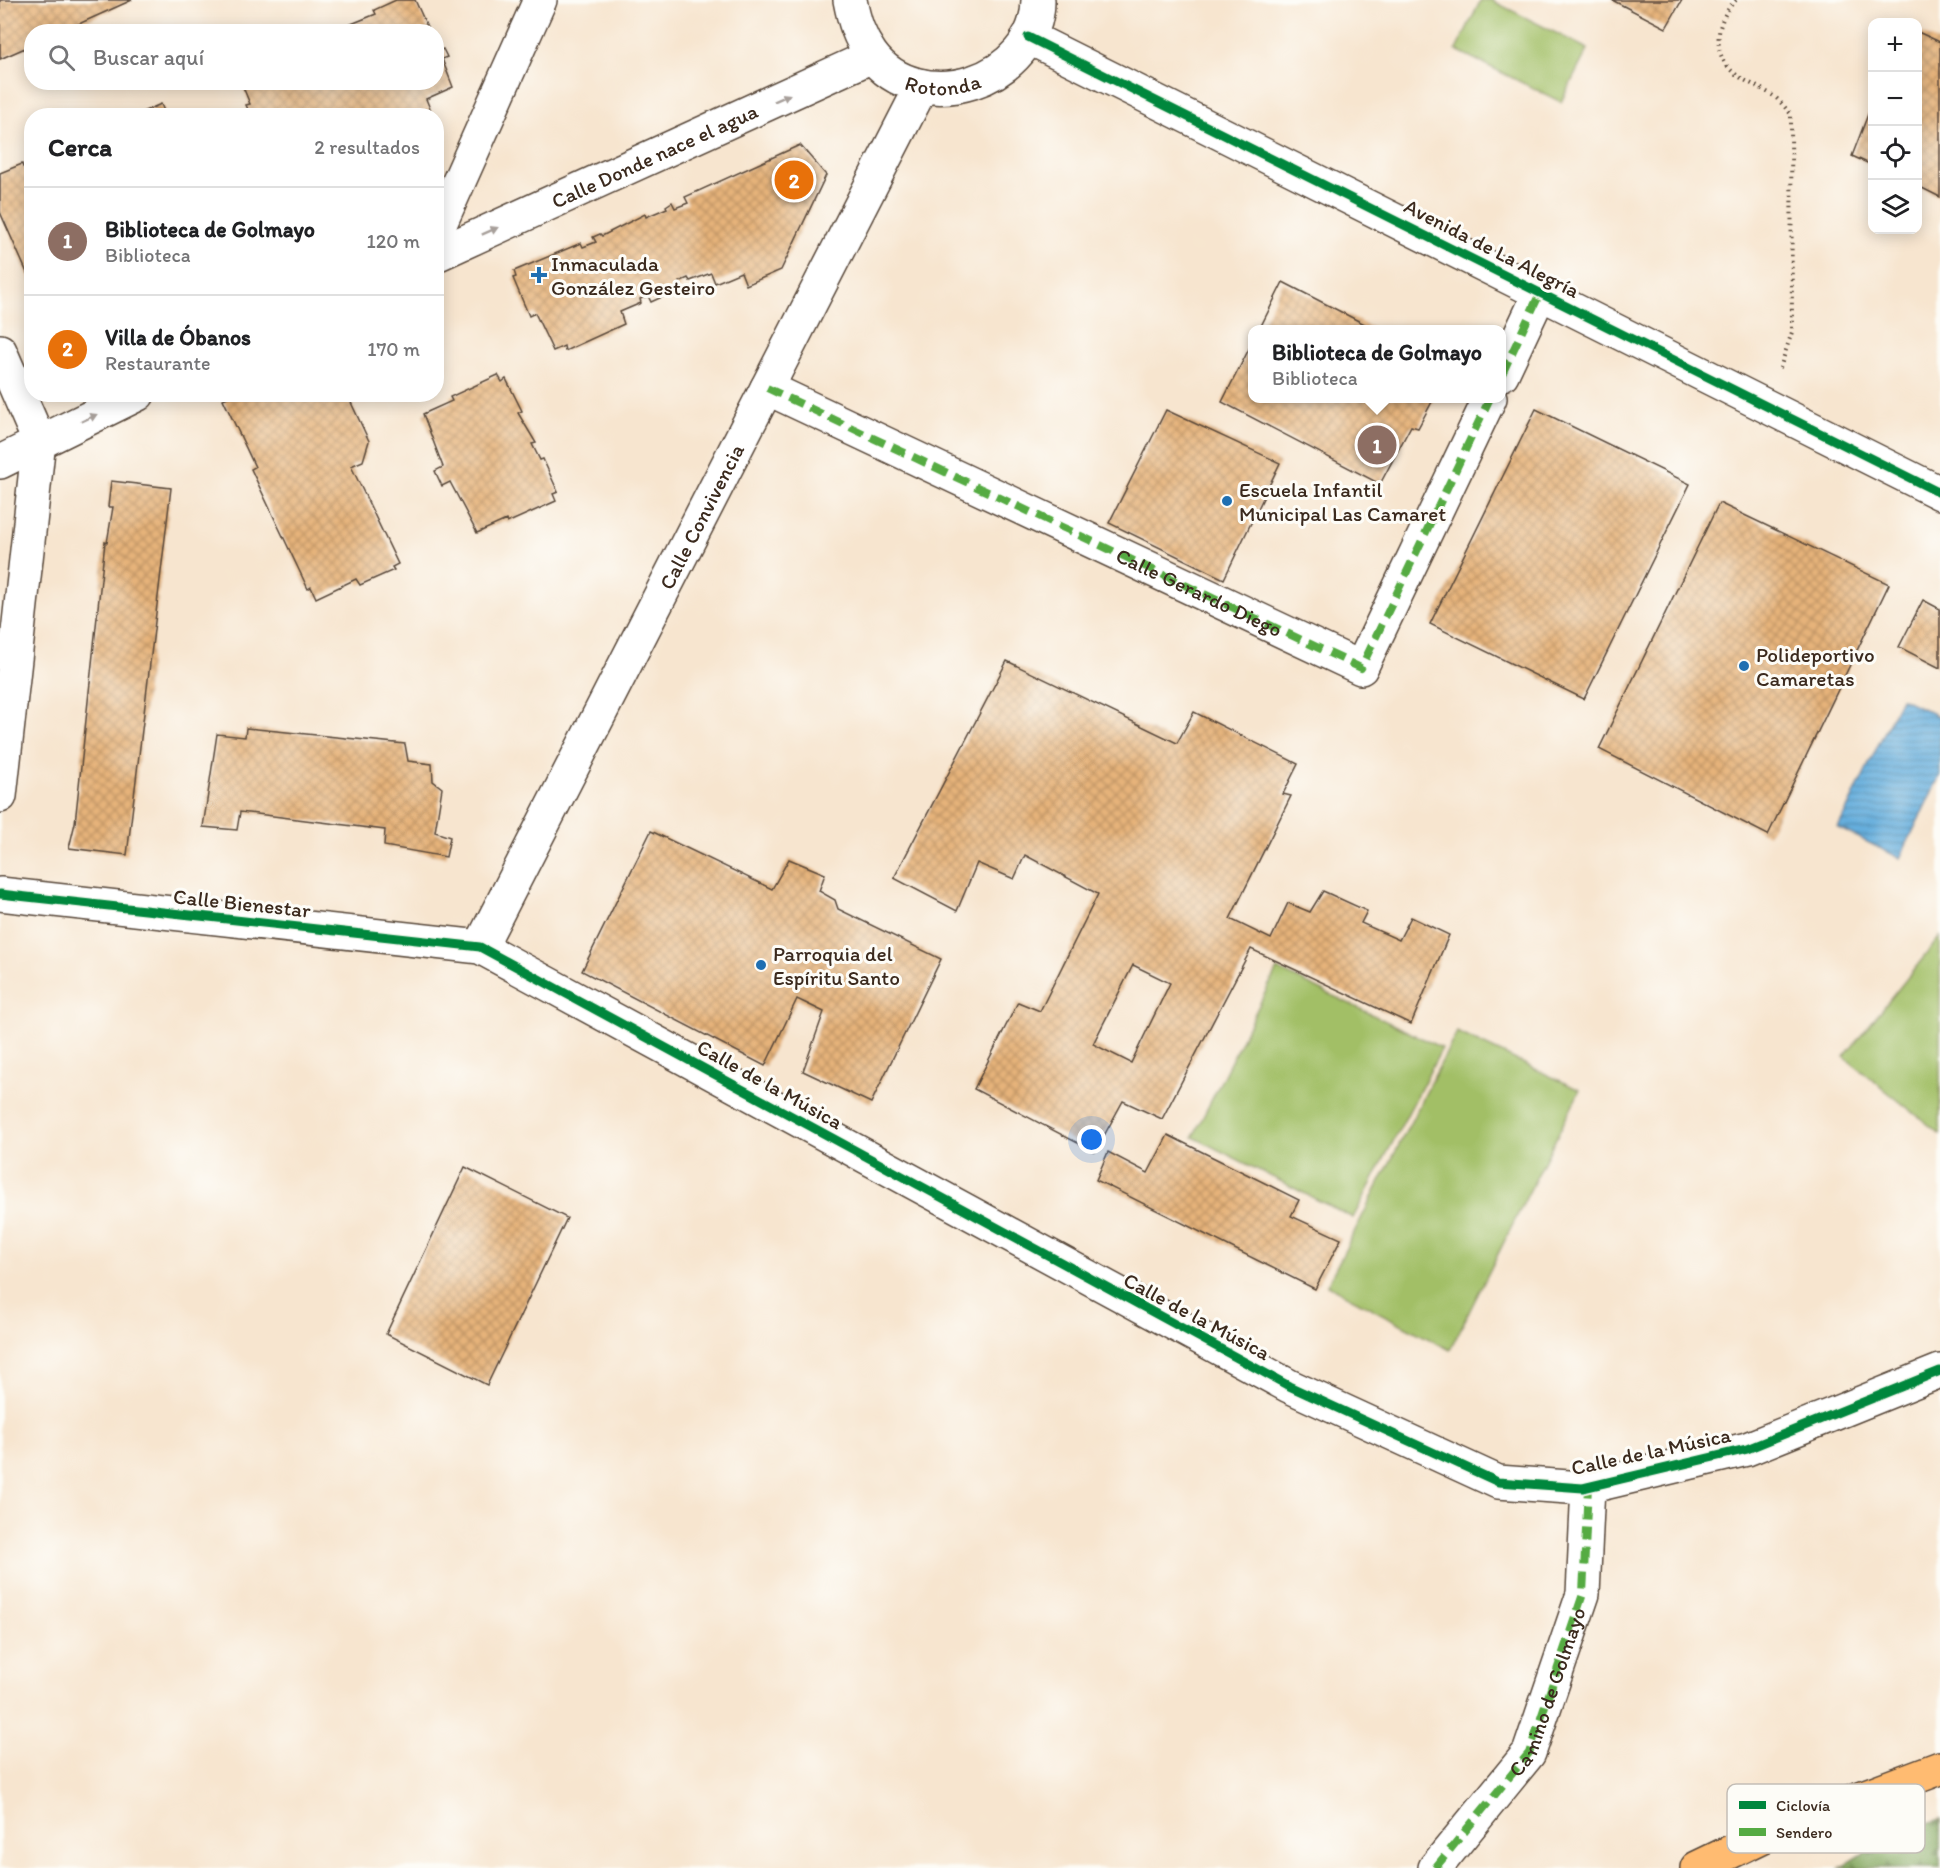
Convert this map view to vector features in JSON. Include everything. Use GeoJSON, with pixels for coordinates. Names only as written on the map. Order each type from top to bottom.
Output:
{"type":"FeatureCollection","features":[{"type":"Feature","properties":{"kind":"highway"},"geometry":{"type":"LineString","coordinates":[[1898,1784],[1940,1768]]}},
{"type":"Feature","properties":{"kind":"highway"},"geometry":{"type":"LineString","coordinates":[[1697,1868],[1728,1853]]}},
{"type":"Feature","properties":{"kind":"street"},"geometry":{"type":"LineString","coordinates":[[444,214],[540,0]]}},
{"type":"Feature","properties":{"kind":"street","name":"Rotonda"},"geometry":{"type":"LineString","coordinates":[[850,0],[856,29],[873,56],[896,75],[922,86],[954,88],[984,80],[1010,62],[1028,37],[1038,0]]}},
{"type":"Feature","properties":{"kind":"street","name":"Avenida de La Alegría"},"geometry":{"type":"LineString","coordinates":[[1028,37],[1940,493]]}},
{"type":"Feature","properties":{"kind":"street","name":"Calle Donde nace el agua"},"geometry":{"type":"LineString","coordinates":[[444,251],[873,56]]}},
{"type":"Feature","properties":{"kind":"street","name":"Calle Convivencia"},"geometry":{"type":"LineString","coordinates":[[480,947],[922,86]]}},
{"type":"Feature","properties":{"kind":"street"},"geometry":{"type":"LineString","coordinates":[[1506,365],[1540,293]]}},
{"type":"Feature","properties":{"kind":"street"},"geometry":{"type":"LineString","coordinates":[[0,351],[39,441],[0,796]]}},
{"type":"Feature","properties":{"kind":"street","name":"Calle Gerardo Diego"},"geometry":{"type":"LineString","coordinates":[[767,388],[1361,668],[1488,403]]}},
{"type":"Feature","properties":{"kind":"street"},"geometry":{"type":"LineString","coordinates":[[0,462],[121,402]]}},
{"type":"Feature","properties":{"kind":"street","name":"Calle Bienestar"},"geometry":{"type":"LineString","coordinates":[[0,894],[480,947]]}},
{"type":"Feature","properties":{"kind":"street","name":"Calle de la Música"},"geometry":{"type":"LineString","coordinates":[[480,947],[1289,1386],[1498,1482],[1588,1486],[1747,1449],[1940,1371]]}},
{"type":"Feature","properties":{"kind":"street","name":"Camino de Golmayo"},"geometry":{"type":"LineString","coordinates":[[1435,1868],[1529,1753],[1583,1593],[1588,1486]]}},
{"type":"Feature","properties":{"kind":"path"},"geometry":{"type":"LineString","coordinates":[[1736,0],[1726,10],[1718,34],[1725,63],[1757,89],[1774,96],[1791,114],[1792,332],[1767,406]]}},
{"type":"Feature","properties":{"kind":"green space"},"geometry":{"type":"Polygon","coordinates":[[[1481,0],[1491,0],[1588,49],[1561,102],[1456,50],[1481,0]]]}},
{"type":"Feature","properties":{"kind":"green space"},"geometry":{"type":"Polygon","coordinates":[[[1940,937],[1940,1134],[1844,1057],[1940,937]]]}},
{"type":"Feature","properties":{"kind":"green space"},"geometry":{"type":"Polygon","coordinates":[[[1277,969],[1442,1048],[1353,1218],[1193,1137],[1277,969]]]}},
{"type":"Feature","properties":{"kind":"green space"},"geometry":{"type":"Polygon","coordinates":[[[1457,1032],[1580,1090],[1450,1350],[1327,1285],[1457,1032]]]}},
{"type":"Feature","properties":{"kind":"green space"},"geometry":{"type":"Polygon","coordinates":[[[1940,1819],[1940,1868],[1840,1868],[1864,1853],[1925,1853],[1925,1824],[1940,1819]]]}},
{"type":"Feature","properties":{"kind":"water"},"geometry":{"type":"Polygon","coordinates":[[[1901,698],[1940,717],[1940,775],[1900,858],[1838,828],[1901,698]]]}},
{"type":"Feature","properties":{"kind":"building"},"geometry":{"type":"Polygon","coordinates":[[[0,0],[132,0],[79,24],[24,24],[24,48],[0,59],[0,0]]]}},
{"type":"Feature","properties":{"kind":"building"},"geometry":{"type":"Polygon","coordinates":[[[396,0],[415,0],[426,24],[351,24],[376,14],[374,10],[396,0]]]}},
{"type":"Feature","properties":{"kind":"building"},"geometry":{"type":"Polygon","coordinates":[[[1612,0],[1682,0],[1666,28],[1612,0]]]}},
{"type":"Feature","properties":{"kind":"building"},"geometry":{"type":"Polygon","coordinates":[[[1922,34],[1940,42],[1940,197],[1922,188],[1922,34]]]}},
{"type":"Feature","properties":{"kind":"building"},"geometry":{"type":"Polygon","coordinates":[[[444,64],[453,87],[426,99],[430,108],[247,108],[246,105],[250,104],[244,90],[444,90],[444,64]]]}},
{"type":"Feature","properties":{"kind":"building"},"geometry":{"type":"Polygon","coordinates":[[[1868,114],[1868,163],[1852,156],[1868,114]]]}},
{"type":"Feature","properties":{"kind":"building"},"geometry":{"type":"Polygon","coordinates":[[[800,145],[826,175],[781,270],[746,285],[741,272],[715,283],[711,273],[690,281],[688,278],[679,282],[682,288],[651,302],[648,296],[640,299],[641,303],[620,312],[624,324],[565,351],[564,346],[553,351],[535,313],[529,316],[513,278],[516,277],[514,271],[581,243],[583,247],[596,242],[593,237],[600,234],[602,236],[645,214],[646,217],[667,208],[666,206],[672,202],[675,208],[688,203],[685,197],[800,145]]]}},
{"type":"Feature","properties":{"kind":"building"},"geometry":{"type":"Polygon","coordinates":[[[22,164],[24,266],[0,212],[0,173],[22,164]]]}},
{"type":"Feature","properties":{"kind":"building"},"geometry":{"type":"Polygon","coordinates":[[[1283,282],[1366,325],[1262,325],[1283,282]]]}},
{"type":"Feature","properties":{"kind":"building"},"geometry":{"type":"Polygon","coordinates":[[[1248,351],[1248,403],[1431,403],[1418,428],[1411,426],[1380,484],[1222,402],[1248,351]]]}},
{"type":"Feature","properties":{"kind":"building"},"geometry":{"type":"Polygon","coordinates":[[[498,375],[502,382],[506,379],[522,411],[518,413],[536,443],[532,444],[540,460],[543,459],[558,492],[553,494],[556,501],[507,523],[506,520],[477,533],[450,482],[442,486],[435,471],[443,467],[423,414],[452,401],[450,397],[498,375]]]}},
{"type":"Feature","properties":{"kind":"building"},"geometry":{"type":"Polygon","coordinates":[[[224,402],[351,402],[369,441],[363,461],[351,466],[398,564],[392,567],[394,570],[360,585],[356,579],[316,598],[311,587],[308,589],[251,469],[255,467],[224,402]]]}},
{"type":"Feature","properties":{"kind":"building"},"geometry":{"type":"Polygon","coordinates":[[[1536,409],[1690,484],[1584,699],[1430,624],[1536,409]]]}},
{"type":"Feature","properties":{"kind":"building"},"geometry":{"type":"Polygon","coordinates":[[[1166,410],[1280,463],[1224,579],[1109,523],[1166,410]]]}},
{"type":"Feature","properties":{"kind":"building"},"geometry":{"type":"Polygon","coordinates":[[[111,481],[171,488],[127,855],[69,848],[75,823],[105,542],[107,543],[113,507],[108,507],[111,481]]]}},
{"type":"Feature","properties":{"kind":"building","name":"Polideportivo Camaretas"},"geometry":{"type":"Polygon","coordinates":[[[1719,503],[1889,584],[1768,835],[1599,749],[1719,503]]]}},
{"type":"Feature","properties":{"kind":"building"},"geometry":{"type":"Polygon","coordinates":[[[1923,600],[1940,609],[1940,668],[1899,647],[1923,600]]]}},
{"type":"Feature","properties":{"kind":"building"},"geometry":{"type":"Polygon","coordinates":[[[1007,661],[1177,743],[1194,712],[1298,764],[1283,794],[1291,796],[1230,919],[1271,939],[1288,903],[1310,912],[1323,891],[1367,911],[1361,923],[1399,940],[1411,917],[1449,935],[1411,1024],[1251,949],[1162,1119],[1123,1101],[1095,1152],[974,1089],[1018,1002],[1040,1011],[1098,894],[1025,855],[1014,879],[977,863],[957,911],[894,878],[1007,661]],[[1133,965],[1093,1044],[1131,1063],[1170,983],[1133,965]]]}},
{"type":"Feature","properties":{"kind":"building"},"geometry":{"type":"Polygon","coordinates":[[[246,728],[405,744],[408,761],[432,764],[433,781],[442,788],[435,832],[450,837],[446,857],[384,846],[385,830],[240,812],[237,830],[203,827],[217,734],[245,737],[246,728]]]}},
{"type":"Feature","properties":{"kind":"building","name":"Parroquia del Espíritu Santo"},"geometry":{"type":"Polygon","coordinates":[[[651,831],[772,889],[789,859],[825,874],[819,891],[835,900],[838,909],[941,959],[871,1103],[803,1071],[824,1012],[797,999],[765,1066],[582,971],[651,831]]]}},
{"type":"Feature","properties":{"kind":"building"},"geometry":{"type":"Polygon","coordinates":[[[1168,1135],[1299,1200],[1291,1216],[1341,1239],[1315,1289],[1096,1180],[1108,1152],[1148,1173],[1168,1135]]]}},
{"type":"Feature","properties":{"kind":"building"},"geometry":{"type":"Polygon","coordinates":[[[465,1167],[567,1218],[487,1385],[386,1334],[465,1167]]]}},
{"type":"Feature","properties":{"kind":"marked path"},"geometry":{"type":"LineString","coordinates":[[1506,365],[1540,293]]}},
{"type":"Feature","properties":{"kind":"marked path"},"geometry":{"type":"LineString","coordinates":[[767,388],[1361,668],[1488,403]]}},
{"type":"Feature","properties":{"kind":"marked path"},"geometry":{"type":"LineString","coordinates":[[1435,1868],[1529,1753],[1583,1594],[1588,1486]]}},
{"type":"Feature","properties":{"kind":"cycle path"},"geometry":{"type":"LineString","coordinates":[[1028,37],[1940,493]]}},
{"type":"Feature","properties":{"kind":"cycle path"},"geometry":{"type":"LineString","coordinates":[[0,894],[480,947],[1289,1386],[1498,1482],[1583,1488],[1747,1449],[1940,1371]]}},
{"type":"Feature","properties":{"kind":"place","name":"Villa de Óbanos"},"geometry":{"type":"Point","coordinates":[794,180]}},
{"type":"Feature","properties":{"kind":"place","name":"Inmaculada González Gesteiro"},"geometry":{"type":"Point","coordinates":[539,275]}},
{"type":"Feature","properties":{"kind":"place","name":"Biblioteca de Golmayo"},"geometry":{"type":"Point","coordinates":[1377,445]}},
{"type":"Feature","properties":{"kind":"place","name":"Escuela Infantil Municipal Las Camaret"},"geometry":{"type":"Point","coordinates":[1227,501]}},
{"type":"Feature","properties":{"kind":"place","name":"Polideportivo Camaretas"},"geometry":{"type":"Point","coordinates":[1744,666]}},
{"type":"Feature","properties":{"kind":"place","name":"Parroquia del Espíritu Santo"},"geometry":{"type":"Point","coordinates":[761,965]}}]}
